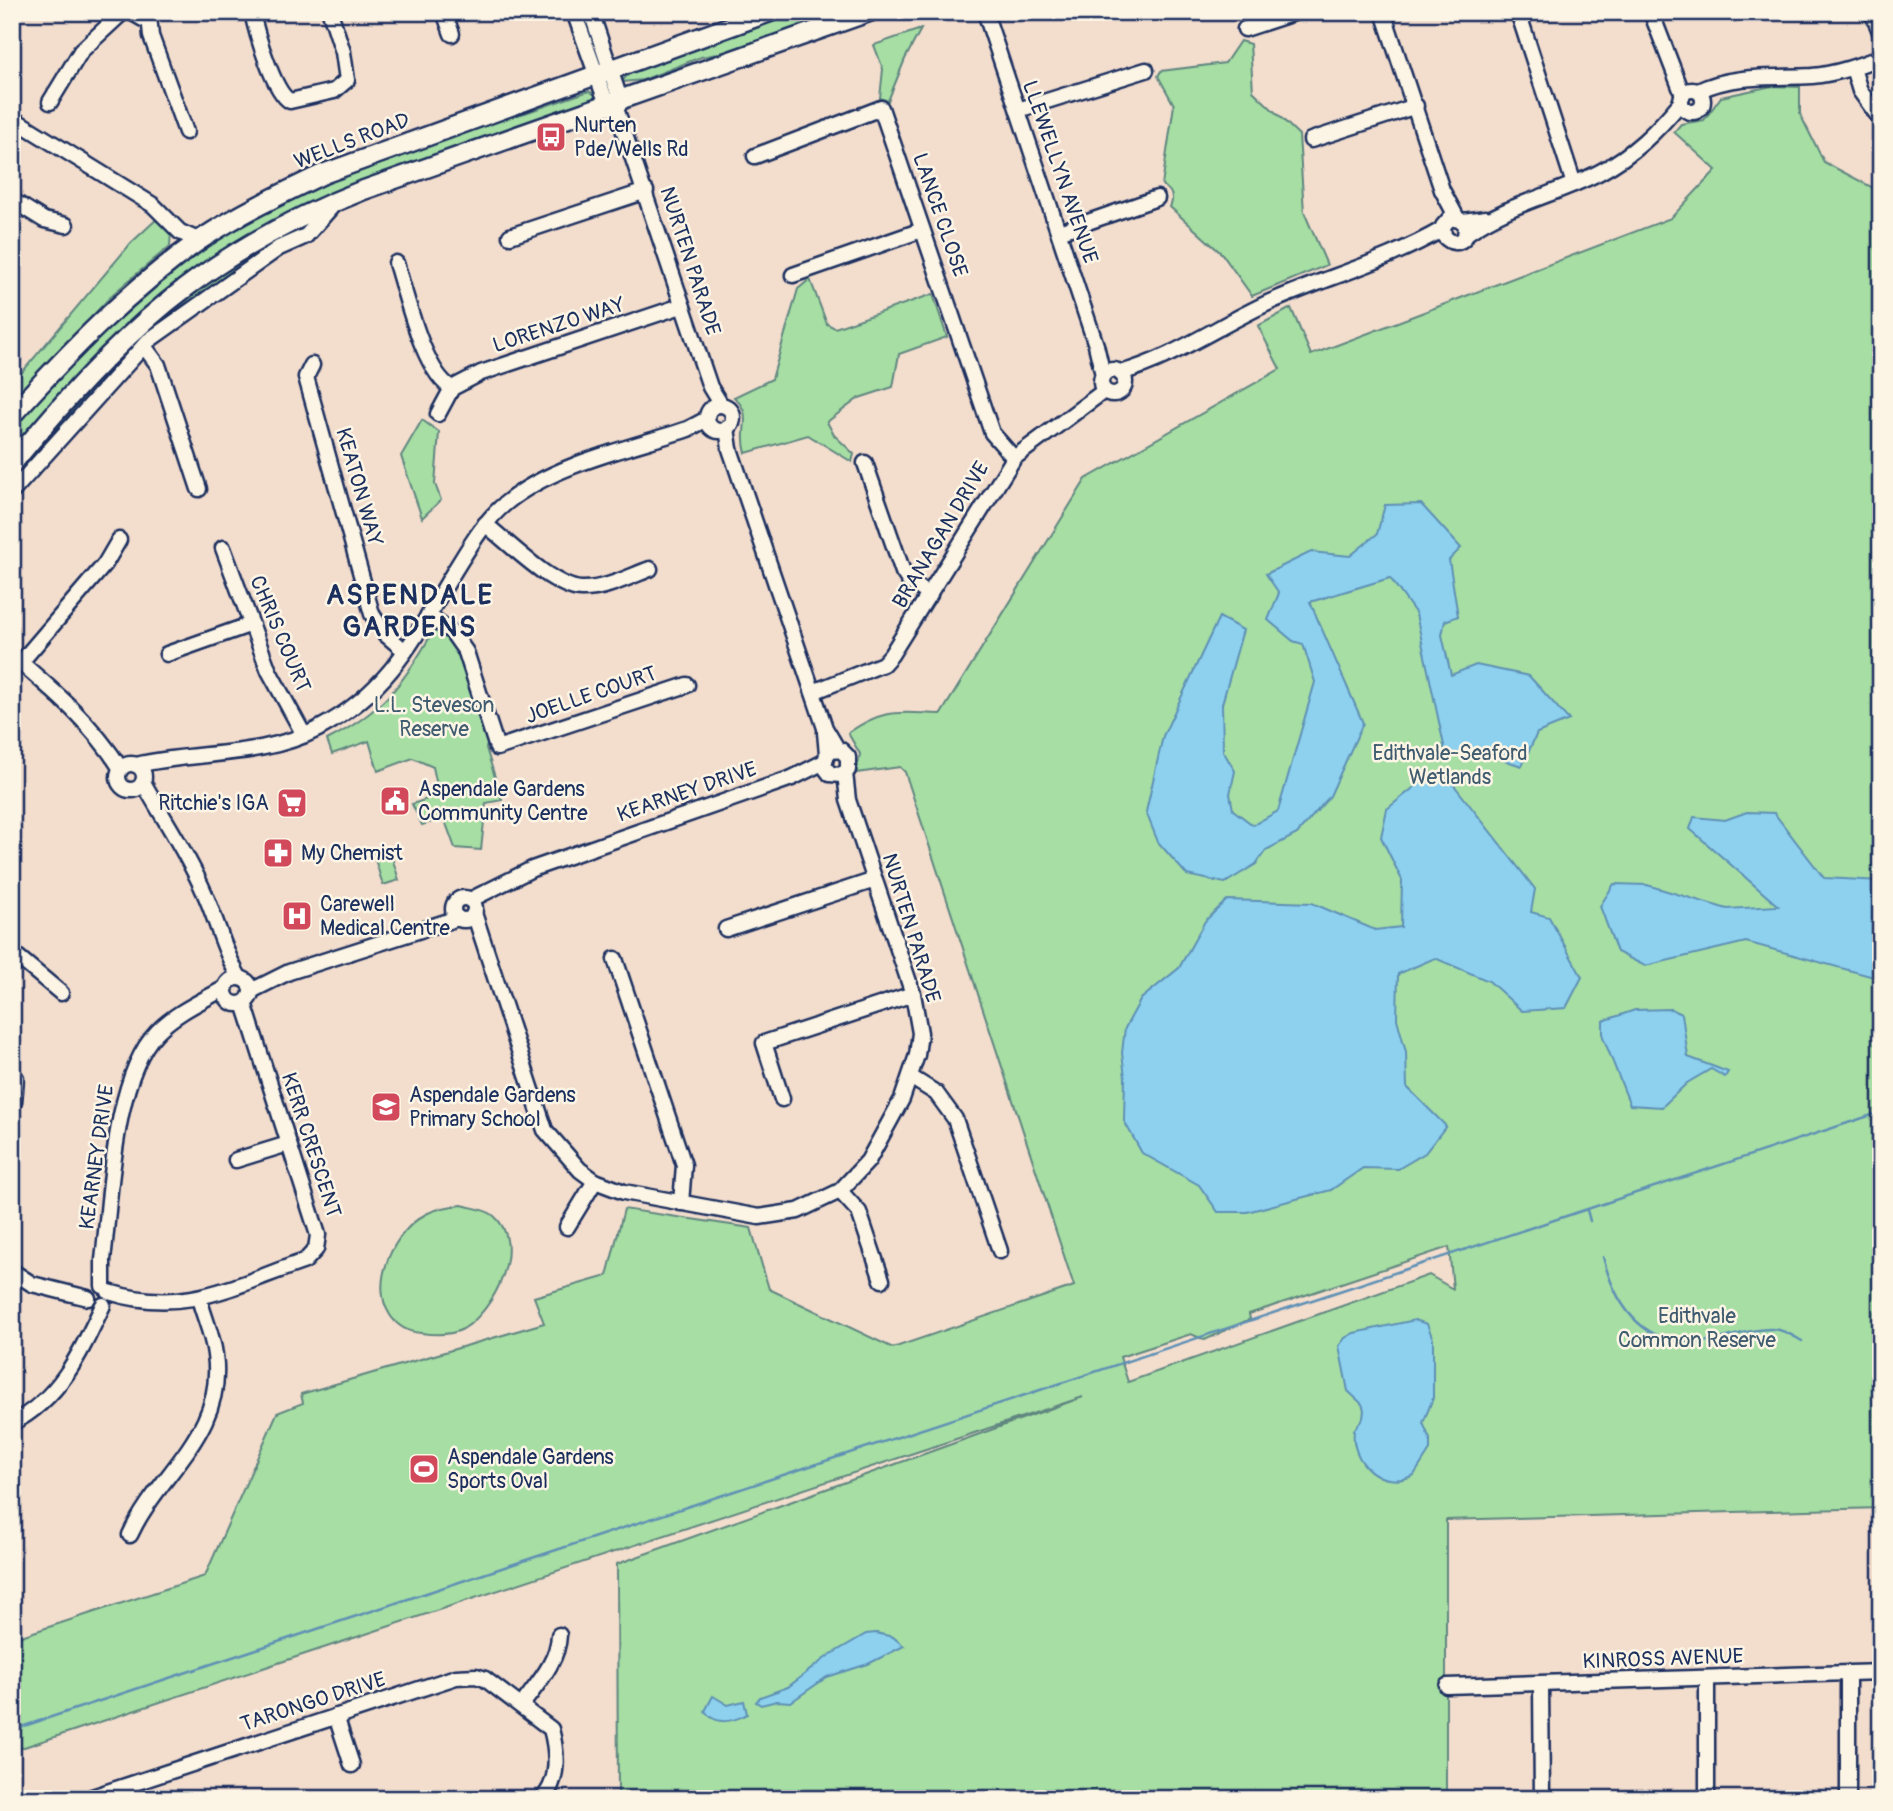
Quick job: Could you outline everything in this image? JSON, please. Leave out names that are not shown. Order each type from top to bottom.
[{"type":"main road","name":"WELLS ROAD","points":[[12,415],[111,312],[180,255],[262,203],[323,174],[770,12]]},
{"type":"main road","points":[[12,464],[99,363],[163,304],[250,244],[338,200],[615,106],[869,12]]},
{"type":"street","points":[[252,12],[258,39],[279,93],[290,102],[334,91],[347,80],[349,73],[330,12]]},
{"type":"street","points":[[444,12],[452,34]]},
{"type":"street","points":[[574,12],[603,71]]},
{"type":"street","points":[[591,12],[603,71]]},
{"type":"street","name":"LLEWELLYN AVENUE","points":[[985,12],[1096,345],[1111,379]]},
{"type":"street","points":[[1245,29],[1297,12]]},
{"type":"street","points":[[1383,12],[1454,227]]},
{"type":"street","points":[[1518,12],[1574,184]]},
{"type":"street","points":[[1651,12],[1671,69],[1690,98]]},
{"type":"street","points":[[1872,12],[1881,34]]},
{"type":"street","points":[[50,102],[81,51],[134,15],[151,36],[186,132]]},
{"type":"street","name":"BRANAGAN DRIVE","points":[[811,689],[883,664],[900,645],[1014,457],[1039,436],[1070,419],[1111,379],[1145,366],[1266,304],[1416,245],[1454,227],[1487,218],[1574,184],[1626,157],[1690,98],[1730,83],[1773,76],[1824,74],[1853,68],[1881,57]]},
{"type":"street","points":[[1853,68],[1864,99],[1881,120]]},
{"type":"street","points":[[1018,110],[1146,69]]},
{"type":"street","name":"NURTEN PARADE","points":[[466,911],[480,938],[545,1130],[562,1152],[595,1181],[624,1192],[759,1217],[798,1212],[840,1191],[868,1161],[912,1078],[920,1033],[913,994],[848,800],[832,764],[825,728],[730,449],[716,420],[710,387],[681,306],[646,191],[603,71]]},
{"type":"street","points":[[1311,140],[1416,106]]},
{"type":"street","name":"LANCE CLOSE","points":[[755,156],[881,108],[992,433],[1014,457]]},
{"type":"street","points":[[12,118],[153,205],[180,232],[200,241]]},
{"type":"street","points":[[510,236],[646,191]]},
{"type":"street","points":[[1059,232],[1157,198]]},
{"type":"street","points":[[12,200],[44,220],[66,225]]},
{"type":"street","points":[[12,492],[144,346],[279,248],[306,236],[338,200]]},
{"type":"street","points":[[793,275],[922,230]]},
{"type":"street","points":[[180,232],[180,255]]},
{"type":"street","points":[[396,263],[430,362],[444,383],[452,388],[438,414]]},
{"type":"street","name":"LORENZO WAY","points":[[452,388],[489,370],[681,306]]},
{"type":"street","points":[[144,346],[158,365],[199,489]]},
{"type":"street","name":"KEATON WAY","points":[[312,365],[306,377],[372,614],[386,634],[405,651]]},
{"type":"street","points":[[119,540],[105,564],[17,658],[75,709],[134,774],[167,760],[264,748],[304,735],[365,699],[394,668],[485,524],[507,502],[549,476],[716,420]]},
{"type":"street","points":[[865,463],[904,572],[909,581],[930,595]]},
{"type":"street","points":[[485,524],[557,581],[579,589],[606,586],[650,569]]},
{"type":"street","name":"CHRIS COURT","points":[[223,548],[249,625],[269,671],[304,735]]},
{"type":"street","name":"JOELLE COURT","points":[[428,615],[452,632],[466,652],[497,748],[687,685]]},
{"type":"street","points":[[167,654],[249,625]]},
{"type":"street","name":"KEARNEY DRIVE","points":[[12,1423],[27,1415],[53,1392],[75,1365],[91,1330],[103,1260],[123,1101],[138,1055],[156,1032],[196,1004],[435,924],[466,911],[507,882],[532,869],[832,764]]},
{"type":"street","name":"KERR CRESCENT","points":[[12,1271],[32,1284],[65,1291],[169,1303],[199,1298],[305,1262],[316,1249],[318,1235],[251,1028],[200,883],[179,839],[134,774]]},
{"type":"street","points":[[726,929],[875,880]]},
{"type":"street","points":[[12,952],[62,994]]},
{"type":"street","points":[[615,959],[684,1165],[681,1203]]},
{"type":"street","points":[[782,1099],[764,1043],[913,994]]},
{"type":"street","points":[[912,1078],[936,1093],[947,1104],[955,1119],[1000,1251]]},
{"type":"street","points":[[236,1160],[288,1144]]},
{"type":"street","points":[[568,1227],[595,1181]]},
{"type":"street","points":[[840,1191],[859,1212],[882,1280]]},
{"type":"street","points":[[130,1535],[144,1507],[197,1440],[213,1405],[215,1355],[199,1298]]},
{"type":"street","points":[[522,1705],[552,1663],[559,1646],[559,1635]]},
{"type":"street","name":"KINROSS AVENUE","points":[[1447,1686],[1881,1672]]},
{"type":"street","points":[[1848,1674],[1848,1799]]},
{"type":"street","name":"TARONGO DRIVE","points":[[86,1799],[120,1794],[336,1716],[467,1676],[485,1679],[544,1721],[551,1729],[555,1758],[552,1786],[542,1799]]},
{"type":"street","points":[[1707,1679],[1707,1799]]},
{"type":"street","points":[[1541,1684],[1542,1799]]},
{"type":"street","points":[[336,1716],[352,1765]]},
{"type":"green space","points":[[789,12],[849,12],[739,50],[701,57],[643,80],[622,82],[631,73],[672,52]]},
{"type":"green space","points":[[921,29],[888,101],[880,98],[883,69],[874,45]]},
{"type":"green space","points":[[1240,41],[1250,44],[1253,91],[1299,135],[1304,212],[1327,265],[1252,296],[1222,254],[1170,207],[1171,194],[1162,185],[1174,105],[1158,76],[1161,71],[1225,63]]},
{"type":"green space","points":[[1772,86],[1800,87],[1800,114],[1824,162],[1881,192],[1881,1508],[1446,1520],[1446,1799],[618,1799],[617,1564],[1083,1397],[12,1751],[12,1639],[205,1576],[277,1413],[303,1403],[301,1394],[544,1323],[534,1297],[607,1276],[624,1209],[751,1228],[769,1289],[893,1348],[1074,1286],[905,772],[900,767],[856,773],[860,754],[848,733],[882,715],[941,714],[1086,479],[1280,369],[1258,326],[1291,308],[1311,355],[1671,218],[1716,170],[1674,132],[1681,124],[1704,120],[1721,97]],"holes":[[[1449,1247],[1453,1289],[1429,1275],[1128,1382],[1120,1357],[1191,1334],[1205,1340],[1250,1319],[1249,1314]]]},
{"type":"green space","points":[[589,91],[597,96],[591,104],[226,254],[12,456],[12,428],[106,324],[182,259],[313,183],[465,128],[525,113]]},
{"type":"green space","points":[[318,216],[306,231],[147,335],[12,485],[12,477],[107,364],[218,271]]},
{"type":"green space","points":[[159,217],[171,231],[170,246],[113,294],[12,402],[12,384],[131,243]]},
{"type":"green space","points":[[810,279],[827,324],[835,328],[933,294],[947,337],[899,354],[893,387],[859,398],[827,422],[834,435],[854,454],[852,462],[808,435],[746,453],[744,411],[734,397],[772,379],[798,289]]},
{"type":"green space","points":[[422,420],[439,432],[435,484],[441,500],[422,518],[401,456]]},
{"type":"green space","name":"L.L. Steveson Reserve","points":[[437,631],[457,652],[471,679],[489,738],[486,748],[502,800],[486,803],[481,850],[455,848],[444,818],[422,825],[412,804],[439,795],[433,767],[413,758],[378,771],[369,741],[332,754],[327,740],[362,719],[389,696],[411,668],[432,633]]},
{"type":"green space","points":[[389,848],[399,880],[383,885],[373,853]]},
{"type":"green space","points":[[462,1205],[490,1213],[503,1227],[507,1259],[503,1276],[486,1308],[463,1329],[437,1334],[407,1330],[393,1319],[384,1302],[382,1288],[388,1259],[404,1232],[414,1222],[435,1210]]},
{"type":"water","points":[[1421,504],[1461,548],[1449,560],[1458,616],[1445,621],[1442,635],[1451,675],[1476,665],[1529,676],[1569,720],[1537,733],[1522,766],[1475,751],[1446,755],[1416,614],[1390,578],[1310,602],[1363,723],[1330,796],[1297,834],[1266,850],[1256,864],[1225,883],[1187,875],[1158,842],[1146,812],[1163,736],[1219,617],[1243,630],[1222,704],[1223,751],[1235,771],[1230,794],[1233,810],[1253,825],[1278,811],[1315,682],[1303,644],[1293,641],[1268,620],[1279,593],[1266,574],[1311,552],[1350,556],[1377,534],[1385,505]]},
{"type":"water","points":[[1432,773],[1450,780],[1535,889],[1531,912],[1549,917],[1582,977],[1566,1008],[1522,1011],[1489,981],[1435,958],[1398,974],[1397,1019],[1406,1052],[1407,1087],[1446,1126],[1425,1153],[1398,1169],[1363,1168],[1331,1190],[1247,1212],[1218,1212],[1199,1185],[1142,1153],[1124,1121],[1125,1077],[1122,1053],[1125,1028],[1141,999],[1179,968],[1205,921],[1227,900],[1312,903],[1375,930],[1401,927],[1402,880],[1381,837],[1387,809]]},
{"type":"water","points":[[1747,812],[1774,813],[1824,878],[1881,881],[1881,979],[1746,942],[1645,966],[1617,952],[1600,906],[1614,884],[1647,885],[1727,909],[1778,906],[1690,829],[1694,817],[1725,820]]},
{"type":"water","points":[[1671,1009],[1682,1014],[1688,1057],[1728,1072],[1725,1077],[1711,1069],[1687,1083],[1662,1107],[1630,1105],[1603,1037],[1603,1021],[1635,1010]]},
{"type":"water","points":[[1415,1320],[1427,1324],[1433,1339],[1433,1398],[1423,1423],[1430,1439],[1430,1450],[1414,1475],[1391,1479],[1370,1471],[1357,1453],[1354,1430],[1363,1418],[1364,1410],[1362,1404],[1348,1391],[1339,1346],[1345,1338],[1354,1333]]},
{"type":"water","points":[[866,1634],[893,1637],[904,1646],[868,1664],[827,1677],[791,1702],[777,1701],[761,1705],[756,1702],[760,1697],[788,1687],[828,1656]]},
{"type":"water","points":[[713,1696],[728,1705],[744,1701],[747,1714],[730,1721],[714,1719],[705,1711]]},
{"type":"waterway","points":[[12,1730],[1881,1112]]},
{"type":"waterway","points":[[1587,1210],[1590,1221]]},
{"type":"waterway","points":[[1603,1257],[1609,1278],[1628,1312],[1640,1325],[1655,1334],[1672,1340],[1691,1342],[1772,1329],[1784,1331],[1802,1341]]},
{"type":"place","name":"Nurten Pde/Wells Rd","points":[[551,137]]},
{"type":"place","name":"Aspendale Gardens Community Centre","points":[[395,801]]},
{"type":"place","name":"Ritchie's IGA","points":[[292,803]]},
{"type":"place","name":"My Chemist","points":[[278,853]]},
{"type":"place","name":"Carewell Medical Centre","points":[[297,916]]},
{"type":"place","name":"Aspendale Gardens Primary School","points":[[386,1107]]},
{"type":"place","name":"Aspendale Gardens Sports Oval","points":[[424,1469]]},
{"type":"district","name":"ASPENDALE GARDENS","points":[[410,611]]},
{"type":"park label","name":"Edithvale-Seaford Wetlands","points":[[1450,765]]},
{"type":"park label","name":"Edithvale Common Reserve","points":[[1697,1328]]}]
